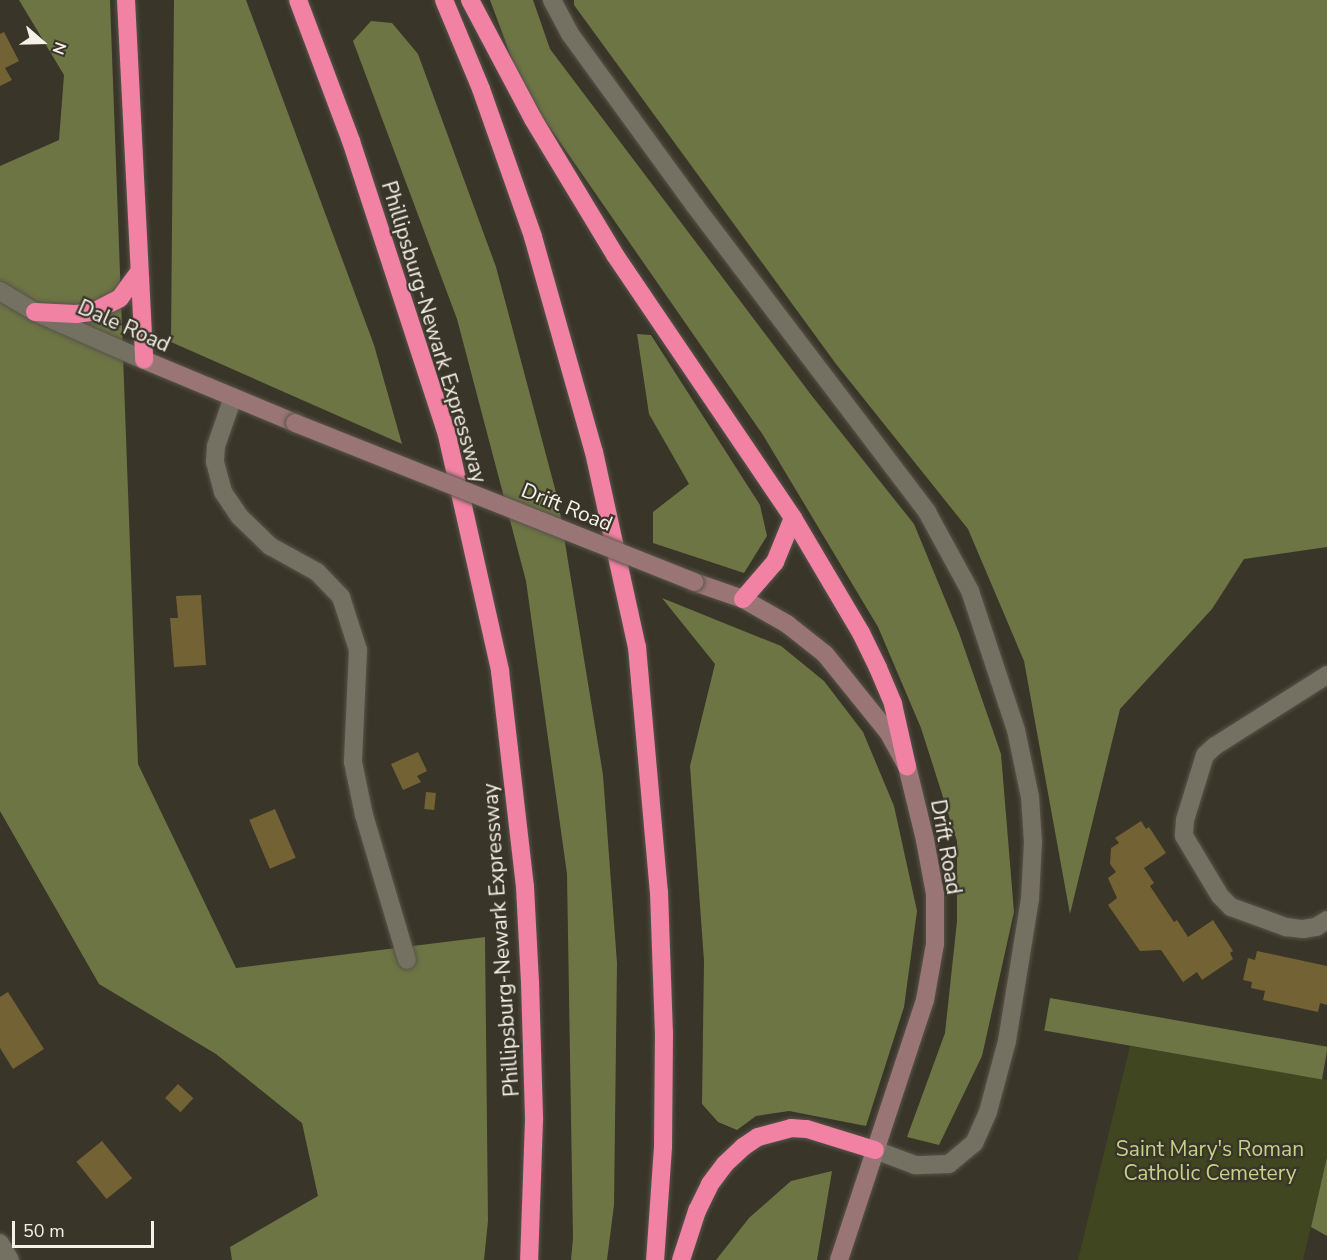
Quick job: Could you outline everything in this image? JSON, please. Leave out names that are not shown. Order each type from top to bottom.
[{"type":"highway","points":[[126,0],[144,360]]},
{"type":"highway","name":"Phillipsburg-Newark Expressway","points":[[298,0],[351,141],[447,435],[500,671],[522,864],[530,982],[534,1120],[529,1260]]},
{"type":"highway","points":[[444,0],[481,88],[533,237],[594,452],[637,646],[660,892],[664,1033],[663,1147],[655,1260]]},
{"type":"highway","points":[[470,0],[533,120],[615,255],[793,518],[861,633],[893,704],[907,766]]},
{"type":"highway","points":[[35,312],[76,314],[93,312],[120,298],[138,273]]},
{"type":"highway","points":[[743,599],[775,562],[793,518]]},
{"type":"highway","points":[[681,1260],[693,1222],[710,1184],[743,1147],[759,1137],[791,1128],[807,1129],[875,1150]]},
{"type":"main road","name":"Dale Road","points":[[144,360],[233,397]]},
{"type":"main road","name":"Drift Road","points":[[233,397],[694,582],[743,599],[786,624],[825,654],[888,732],[907,766],[925,840],[934,894],[935,944],[925,1000],[839,1260]]},
{"type":"street","points":[[552,0],[570,34],[688,196],[927,512],[970,591],[1016,730],[1030,797],[1033,842],[1030,899],[1007,1041],[988,1112],[974,1143],[949,1164],[915,1165],[875,1150]]},
{"type":"street","name":"Dale Road","points":[[0,291],[35,312],[144,360]]},
{"type":"street","points":[[233,397],[216,446],[215,462],[223,492],[240,517],[270,546],[317,572],[341,597],[358,650],[352,762],[364,815],[407,960]]},
{"type":"street","points":[[1327,675],[1215,746],[1205,755],[1185,820],[1184,836],[1220,896],[1231,907],[1286,927],[1303,929],[1316,927],[1327,920]]},
{"type":"street","points":[[0,1243],[10,1260]]},
{"type":"green space","points":[[19,0],[110,0],[138,764],[236,968],[485,937],[488,1221],[484,1260],[232,1260],[230,1247],[318,1196],[302,1123],[216,1054],[99,984],[0,811],[0,166],[59,140],[64,75]]},
{"type":"green space","points":[[174,0],[246,0],[374,345],[402,444],[171,342]]},
{"type":"green space","points":[[490,0],[533,0],[550,49],[812,396],[914,524],[959,633],[1001,754],[1014,912],[982,1056],[939,1145],[907,1137],[945,1033],[957,921],[957,841],[921,728],[878,627],[763,435],[523,89]]},
{"type":"green space","points":[[574,0],[1327,0],[1327,547],[1244,559],[1212,609],[1120,709],[1070,914],[1024,661],[968,529],[836,364],[574,5]]},
{"type":"green space","points":[[371,21],[392,23],[418,54],[496,267],[558,500],[603,775],[617,963],[614,1205],[607,1260],[571,1260],[573,1238],[567,874],[526,581],[457,319],[353,41]]},
{"type":"green space","points":[[637,334],[651,335],[760,505],[767,536],[744,573],[653,543],[653,512],[689,484],[649,414]]},
{"type":"green space","points":[[662,598],[781,646],[824,681],[863,732],[894,806],[917,911],[904,1007],[866,1126],[789,1111],[756,1116],[737,1130],[718,1122],[702,1104],[704,961],[690,766],[715,664]]},
{"type":"green space","points":[[1050,998],[1327,1047],[1322,1079],[1044,1030]]},
{"type":"green space","name":"Saint Mary's Roman Catholic Cemetery","points":[[1130,1046],[1327,1080],[1327,1157],[1303,1260],[1078,1260]]},
{"type":"green space","points":[[1327,1157],[1327,1236],[1311,1227]]},
{"type":"green space","points":[[832,1171],[817,1260],[716,1260],[749,1218],[791,1181]]},
{"type":"building","points":[[4,32],[19,61],[5,68],[12,80],[0,86],[0,34]]},
{"type":"building","points":[[201,595],[206,665],[174,667],[170,618],[178,618],[176,596]]},
{"type":"building","points":[[418,752],[427,771],[417,776],[421,782],[403,790],[391,764]]},
{"type":"building","points":[[426,792],[436,793],[434,810],[424,809]]},
{"type":"building","points":[[275,809],[296,858],[270,869],[249,820]]},
{"type":"building","points":[[1141,821],[1146,829],[1149,827],[1166,853],[1144,868],[1154,883],[1150,886],[1174,922],[1177,920],[1188,937],[1213,920],[1233,951],[1230,953],[1233,959],[1202,980],[1197,972],[1183,982],[1161,950],[1140,951],[1108,905],[1117,898],[1108,878],[1116,872],[1110,864],[1111,848],[1119,843],[1115,838]]},
{"type":"building","points":[[1257,951],[1327,966],[1327,1005],[1320,1003],[1318,1012],[1263,1000],[1265,991],[1251,988],[1252,982],[1243,980],[1248,958],[1255,960]]},
{"type":"building","points":[[8,992],[44,1049],[13,1069],[0,1048],[0,997]]},
{"type":"building","points":[[178,1084],[193,1098],[180,1112],[165,1098]]},
{"type":"building","points":[[102,1141],[132,1178],[107,1199],[76,1162]]}]
